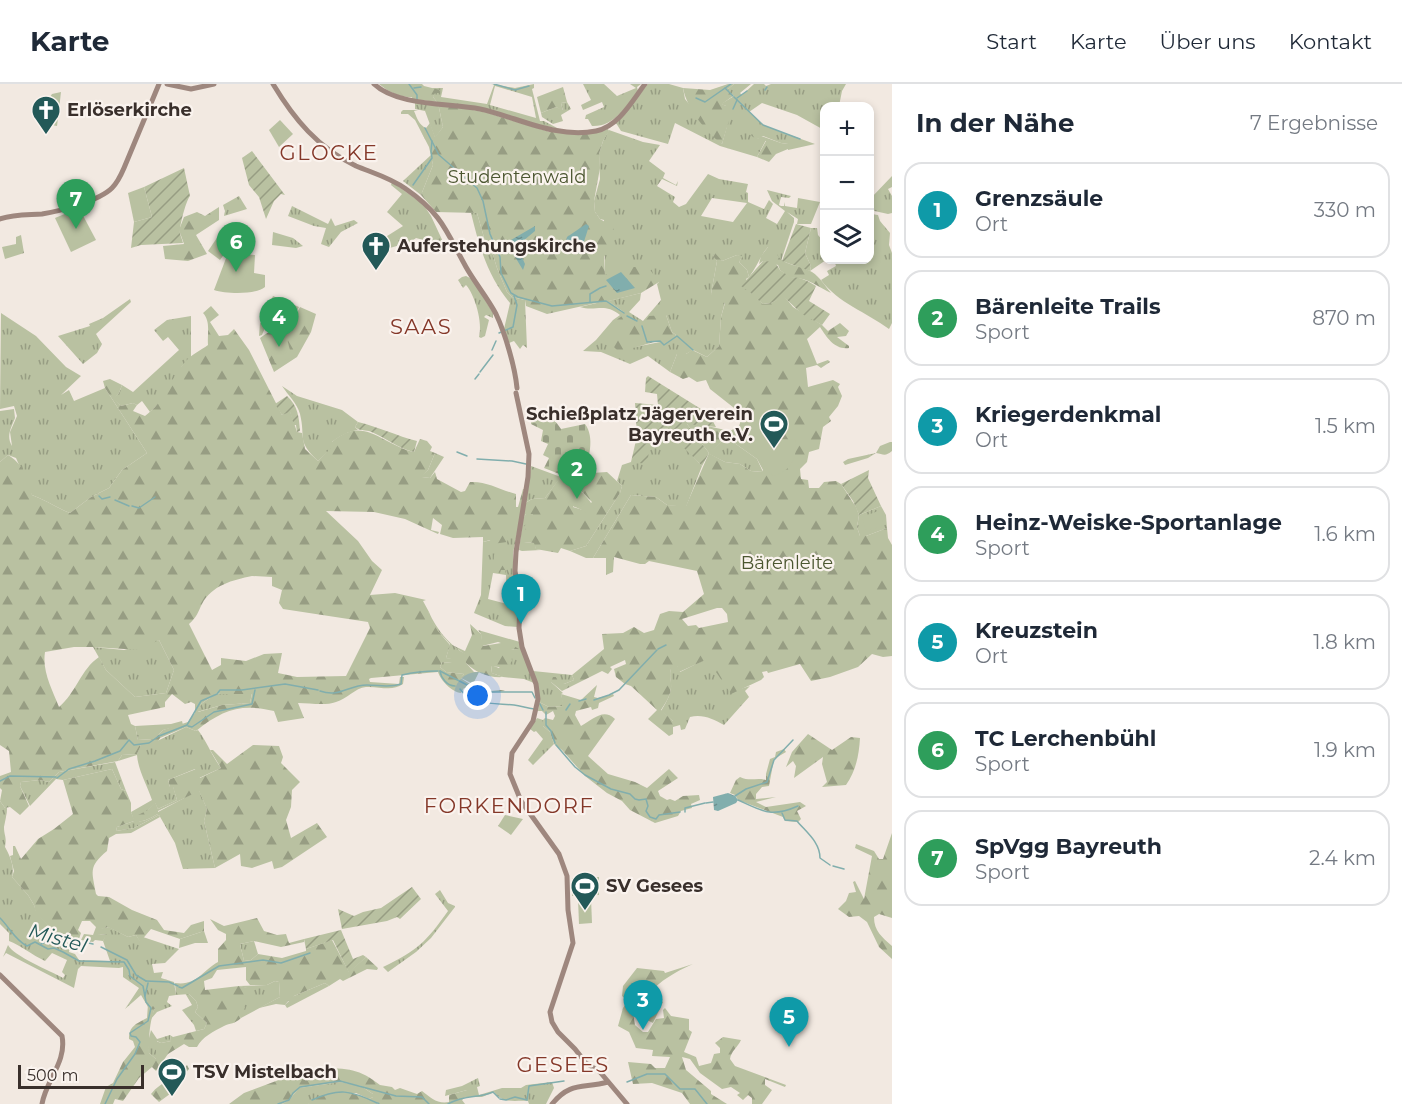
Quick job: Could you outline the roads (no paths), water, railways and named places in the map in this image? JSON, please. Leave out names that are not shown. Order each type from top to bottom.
[{"type":"street","points":[[0,219],[61,209],[97,198],[110,190],[121,175],[159,84]]},
{"type":"street","points":[[167,84],[193,89],[214,84]]},
{"type":"street","points":[[273,84],[298,121],[325,148],[352,164],[394,181],[427,205],[446,228],[466,266],[496,314],[513,364],[529,451],[515,571],[519,596],[519,633],[538,693],[535,716],[513,753],[510,774],[521,801],[549,839],[564,866],[573,939],[569,959],[550,1016],[558,1032],[584,1062],[597,1069],[627,1104]]},
{"type":"street","points":[[374,84],[386,93],[416,100],[479,109],[539,127],[557,130],[596,130],[616,120],[645,84]]},
{"type":"street","points":[[0,975],[62,1036],[62,1058],[45,1089],[42,1104]]},
{"type":"street","points":[[552,1104],[564,1091],[589,1084],[608,1082]]},
{"type":"water","points":[[586,224],[589,226],[580,254],[565,246],[567,237]]},
{"type":"water","points":[[535,226],[535,231],[517,246],[525,264],[523,270],[509,247],[511,240]]},
{"type":"water","points":[[621,272],[635,288],[617,293],[606,280]]},
{"type":"water","points":[[728,793],[735,796],[738,800],[736,803],[718,811],[714,810],[713,797]]},
{"type":"waterway","points":[[409,84],[417,95],[417,100]]},
{"type":"waterway","points":[[494,84],[515,90],[529,86]]},
{"type":"waterway","points":[[696,98],[705,102],[731,84]]},
{"type":"waterway","points":[[414,88],[421,87]]},
{"type":"waterway","points":[[725,88],[733,96]]},
{"type":"waterway","points":[[737,98],[747,91]]},
{"type":"waterway","points":[[734,97],[763,125],[800,139]]},
{"type":"waterway","points":[[733,109],[737,100]]},
{"type":"waterway","points":[[425,128],[439,155],[477,188],[483,201],[490,234],[500,257],[501,273],[511,293],[552,306],[606,301],[624,313]]},
{"type":"waterway","points":[[413,185],[432,158],[432,141]]},
{"type":"waterway","points":[[590,302],[590,294],[606,286]]},
{"type":"waterway","points":[[499,333],[513,327],[517,305],[514,296]]},
{"type":"waterway","points":[[627,316],[637,321]]},
{"type":"waterway","points":[[642,326],[647,342],[660,341],[664,345],[677,336],[693,350]]},
{"type":"waterway","points":[[492,350],[496,341]]},
{"type":"waterway","points":[[480,372],[493,355]]},
{"type":"waterway","points":[[475,379],[479,374]]},
{"type":"waterway","points":[[457,452],[467,456]]},
{"type":"waterway","points":[[477,459],[526,464]]},
{"type":"waterway","points":[[99,496],[102,499],[110,497]]},
{"type":"waterway","points":[[132,506],[139,508],[155,497]]},
{"type":"waterway","points":[[115,500],[129,506]]},
{"type":"waterway","points":[[658,649],[666,645]]},
{"type":"waterway","points":[[594,700],[619,690],[657,650]]},
{"type":"waterway","points":[[320,691],[333,693],[367,685],[397,685],[401,684],[402,675],[438,671]]},
{"type":"waterway","points":[[440,671],[471,687],[491,692],[532,692],[535,698]]},
{"type":"waterway","points":[[440,671],[445,681],[455,686]]},
{"type":"waterway","points":[[57,778],[69,769],[120,751],[129,740],[134,745],[149,743],[159,736],[187,725],[201,701],[217,694],[220,690],[242,690],[285,684],[318,690]]},
{"type":"waterway","points":[[460,689],[478,701],[534,709]]},
{"type":"waterway","points":[[188,726],[192,727],[214,712],[252,704],[255,690]]},
{"type":"waterway","points":[[579,701],[586,699]]},
{"type":"waterway","points":[[540,704],[543,710]]},
{"type":"waterway","points":[[566,710],[570,704]]},
{"type":"waterway","points":[[546,712],[546,725],[555,743]]},
{"type":"waterway","points":[[735,796],[746,789],[767,782],[774,760],[793,740]]},
{"type":"waterway","points":[[556,745],[585,775],[611,789],[630,794],[635,799],[646,799],[648,806],[646,811],[650,817],[656,819],[659,815],[680,812]]},
{"type":"waterway","points":[[0,781],[10,776],[56,777]]},
{"type":"waterway","points":[[738,800],[767,812],[781,812],[798,806]]},
{"type":"waterway","points":[[706,803],[713,802]]},
{"type":"waterway","points":[[685,812],[685,808],[705,803]]},
{"type":"waterway","points":[[782,813],[785,820],[797,821],[815,842],[820,858],[830,865]]},
{"type":"waterway","points":[[833,866],[844,869]]},
{"type":"waterway","name":"Mistel","points":[[0,918],[27,946],[35,942],[48,949],[54,948],[79,961],[124,962],[130,976],[143,986],[146,1002],[151,1008],[148,1021],[130,1033],[140,1042],[135,1054],[117,1079],[105,1104]]},
{"type":"waterway","points":[[41,944],[52,939],[58,943],[65,938]]},
{"type":"waterway","points":[[84,942],[93,944]]},
{"type":"waterway","name":"Mistel","points":[[101,947],[127,960],[136,975],[146,981]]},
{"type":"waterway","points":[[179,987],[182,988],[219,966],[263,960],[281,963],[310,953]]},
{"type":"waterway","points":[[146,981],[169,982],[178,986]]},
{"type":"waterway","name":"Mistel","points":[[145,996],[148,983]]},
{"type":"waterway","points":[[627,1082],[647,1074],[665,1074],[680,1089],[695,1089],[707,1104]]},
{"type":"waterway","points":[[278,1104],[289,1100],[300,1087],[340,1081],[396,1096],[422,1097],[429,1104]]},
{"type":"waterway","points":[[500,1099],[515,1097],[527,1100],[529,1086],[564,1081]]},
{"type":"waterway","points":[[312,1100],[344,1092],[359,1095],[377,1103]]},
{"type":"waterway","points":[[448,1104],[493,1092],[499,1098]]},
{"type":"place","name":"Erlöserkirche","points":[[46,136]]},
{"type":"place","name":"SpVgg Bayreuth","points":[[76,229]]},
{"type":"place","name":"TC Lerchenbühl","points":[[236,272]]},
{"type":"place","name":"Auferstehungskirche","points":[[376,272]]},
{"type":"place","name":"Heinz-Weiske-Sportanlage","points":[[279,347]]},
{"type":"place","name":"Schießplatz Jägerverein Bayreuth e.V.","points":[[774,450]]},
{"type":"place","name":"Bärenleite Trails","points":[[577,499]]},
{"type":"place","name":"Grenzsäule","points":[[521,624]]},
{"type":"place","name":"SV Gesees","points":[[585,912]]},
{"type":"place","name":"Kriegerdenkmal","points":[[643,1030]]},
{"type":"place","name":"Kreuzstein","points":[[789,1047]]},
{"type":"place","name":"TSV Mistelbach","points":[[172,1098]]},
{"type":"district","name":"GLOCKE","points":[[329,153]]},
{"type":"district","name":"SAAS","points":[[421,327]]},
{"type":"district","name":"FORKENDORF","points":[[509,806]]},
{"type":"district","name":"GESEES","points":[[563,1065]]},
{"type":"park label","name":"Studentenwald","points":[[517,177]]},
{"type":"park label","name":"Bärenleite","points":[[787,563]]}]
